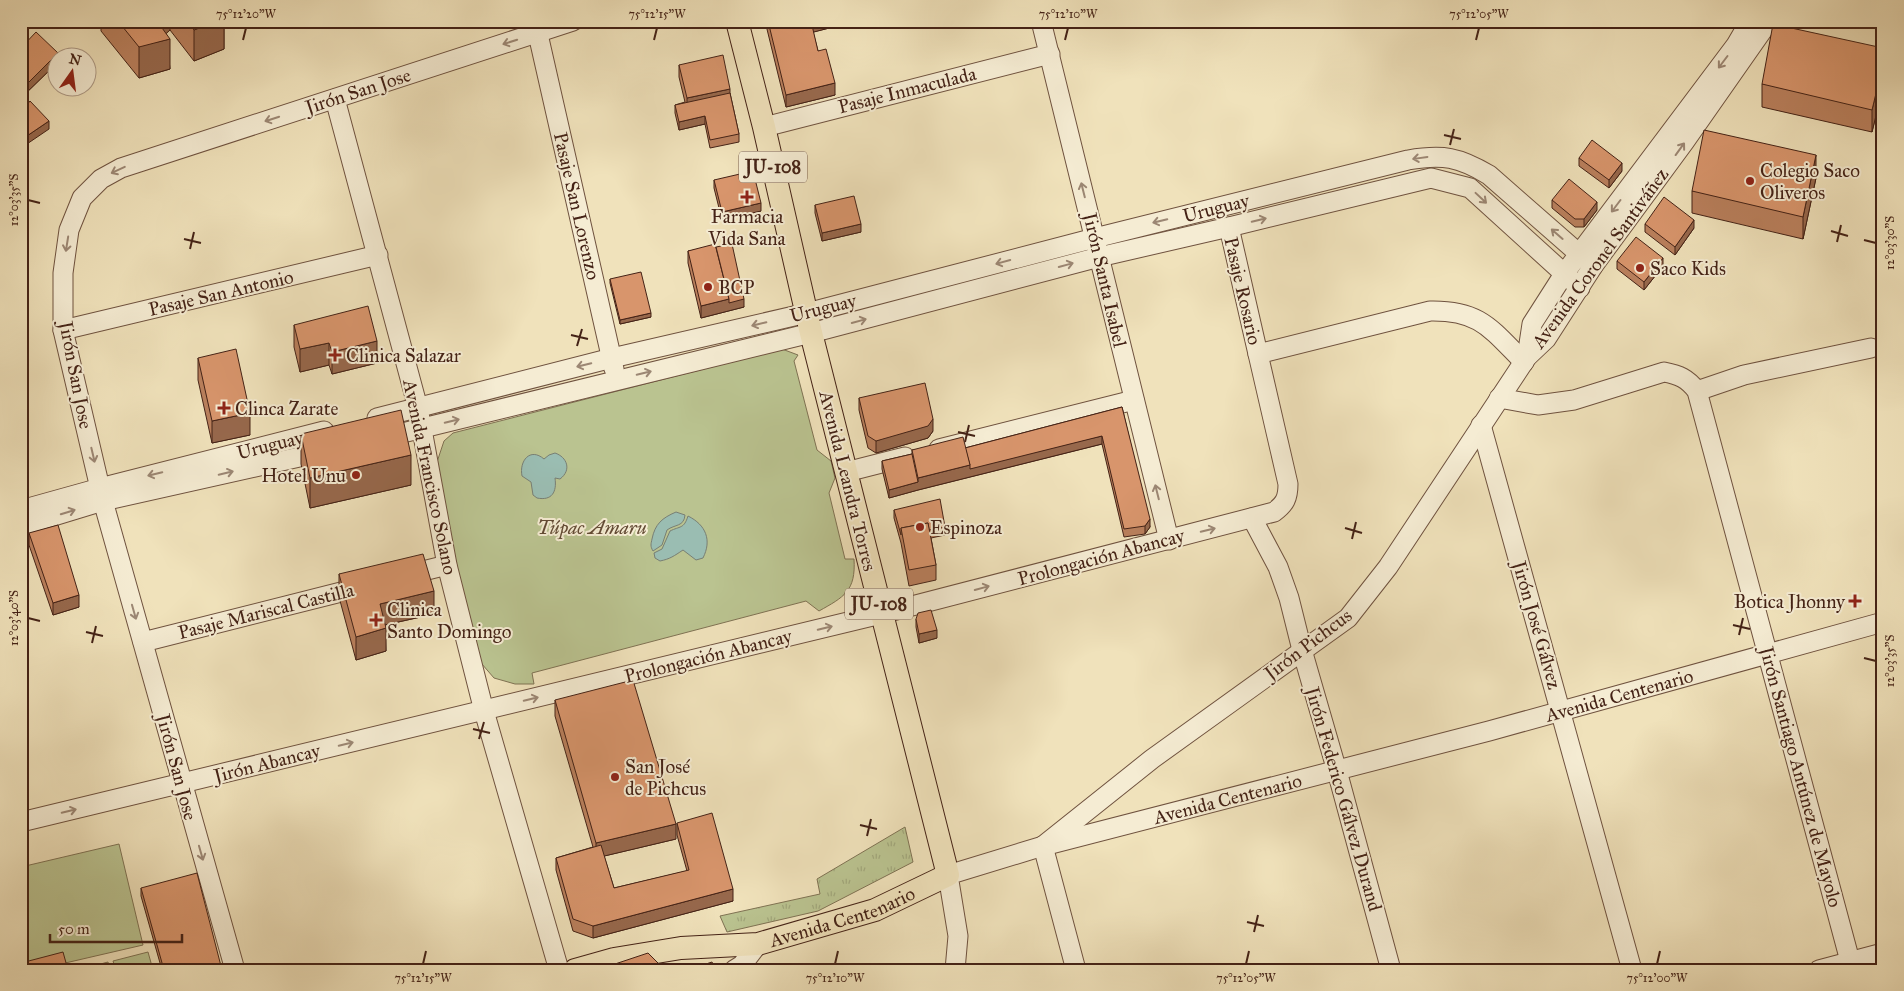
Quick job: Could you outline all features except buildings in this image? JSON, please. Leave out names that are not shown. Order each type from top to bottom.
[{"type":"main road","name":"Avenida Leandra Torres","points":[[737,21],[764,127],[809,323],[948,875]]},
{"type":"main road","name":"Avenida Centenario","points":[[575,970],[614,959],[681,948],[758,944],[875,910],[948,875]]},
{"type":"street","name":"Jirón San Jose","points":[[235,970],[101,495],[63,330],[62,273],[69,230],[82,198],[101,178],[121,168],[334,99],[536,27],[573,21]]},
{"type":"street","name":"Jirón Santa Isabel","points":[[1041,21],[1169,540]]},
{"type":"street","name":"Avenida Coronel Santiváñez","points":[[1644,182],[1736,45],[1750,21]]},
{"type":"street","name":"Avenida Coronel Santiváñez","points":[[1526,359],[1546,339],[1580,288],[1587,260],[1644,182],[1769,21]]},
{"type":"street","name":"Pasaje San Lorenzo","points":[[536,27],[617,380]]},
{"type":"street","name":"Pasaje Inmaculada","points":[[764,127],[1050,54]]},
{"type":"street","name":"Avenida Francisco Solano","points":[[334,99],[378,255],[423,428],[447,565],[484,711],[559,970]]},
{"type":"street","name":"Uruguay","points":[[364,442],[617,380],[1095,238],[1428,156],[1452,158],[1472,165],[1489,175],[1587,260]]},
{"type":"street","name":"Uruguay","points":[[360,422],[612,358],[809,323],[1229,228],[1430,178],[1470,188],[1580,288]]},
{"type":"street","name":"Pasaje Rosario","points":[[1229,228],[1258,354]]},
{"type":"street","name":"Pasaje San Antonio","points":[[63,330],[378,255]]},
{"type":"street","name":"Avenida Coronel Santiváñez","points":[[1526,359],[1532,324],[1564,274],[1587,260]]},
{"type":"street","points":[[1258,354],[1430,311],[1451,311],[1471,317],[1488,326],[1526,359]]},
{"type":"street","points":[[1499,398],[1538,405],[1574,400],[1664,372],[1678,374],[1687,379],[1697,390],[1744,376],[1871,348]]},
{"type":"street","name":"Prolongación Abancay","points":[[484,711],[881,614],[1274,512],[1284,504],[1288,496],[1288,484],[1258,354]]},
{"type":"street","name":"Jirón Pichcus","points":[[1043,846],[1152,759],[1348,618],[1388,567],[1526,359]]},
{"type":"street","name":"Jirón Santiago Antúnez de Mayolo","points":[[1697,390],[1850,961]]},
{"type":"street","points":[[846,472],[1134,400]]},
{"type":"street","name":"Jirón José Gálvez","points":[[1481,425],[1632,970]]},
{"type":"street","name":"Uruguay","points":[[21,526],[101,495],[341,427]]},
{"type":"street","name":"Uruguay","points":[[21,510],[345,446]]},
{"type":"street","name":"Jirón Federico Gálvez Durand","points":[[1252,518],[1278,567],[1284,583],[1338,771],[1391,970]]},
{"type":"street","name":"Pasaje Mariscal Castilla","points":[[143,642],[447,565]]},
{"type":"street","name":"Avenida Centenario","points":[[948,875],[1043,846],[1338,771],[1883,622]]},
{"type":"street","name":"Jirón Abancay","points":[[21,822],[484,711]]},
{"type":"street","points":[[1043,846],[1076,970]]},
{"type":"street","name":"Avenida Leandra Torres","points":[[948,875],[958,936],[955,970]]},
{"type":"street","points":[[734,970],[742,965],[758,944]]},
{"type":"street","points":[[1819,970],[1883,952]]},
{"type":"green space","name":"Túpac Amaru","points":[[782,349],[798,355],[794,361],[817,450],[831,461],[835,478],[829,493],[845,559],[854,559],[853,579],[847,592],[819,611],[806,601],[532,673],[534,684],[515,684],[494,678],[475,656],[436,465],[444,441],[453,433]]},
{"type":"green space","points":[[905,827],[913,862],[818,911],[727,932],[720,916],[820,894],[817,879]]},
{"type":"green space","points":[[119,844],[143,945],[35,970],[21,970],[21,867]]},
{"type":"green space","points":[[148,952],[153,970],[116,970],[113,961]]},
{"type":"green space","points":[[108,962],[110,970],[78,970]]},
{"type":"water","points":[[555,453],[563,457],[567,468],[566,472],[560,479],[555,478],[554,491],[550,497],[537,498],[533,495],[531,482],[522,476],[522,465],[530,455],[534,454],[544,459]]},
{"type":"water","points":[[676,512],[685,515],[683,522],[667,530],[662,545],[653,551],[651,542],[657,525],[663,519]]},
{"type":"water","points":[[688,516],[703,528],[706,534],[707,545],[703,558],[696,560],[683,550],[672,557],[660,561],[655,558],[654,553],[662,549],[670,531],[683,525]]},
{"type":"place","name":"Colegio Saco Oliveros","points":[[1750,181]]},
{"type":"place","name":"Farmacia Vida Sana","points":[[747,197]]},
{"type":"place","name":"Saco Kids","points":[[1640,268]]},
{"type":"place","name":"BCP","points":[[708,287]]},
{"type":"place","name":"Clinica Salazar","points":[[335,355]]},
{"type":"place","name":"Clinca Zarate","points":[[224,408]]},
{"type":"place","name":"Hotel Unu","points":[[356,475]]},
{"type":"place","name":"Espinoza","points":[[920,527]]},
{"type":"place","name":"Botica Jhonny","points":[[1855,601]]},
{"type":"place","name":"Clinica Santo Domingo","points":[[376,620]]},
{"type":"place","name":"San José de Pichcus","points":[[615,777]]}]
